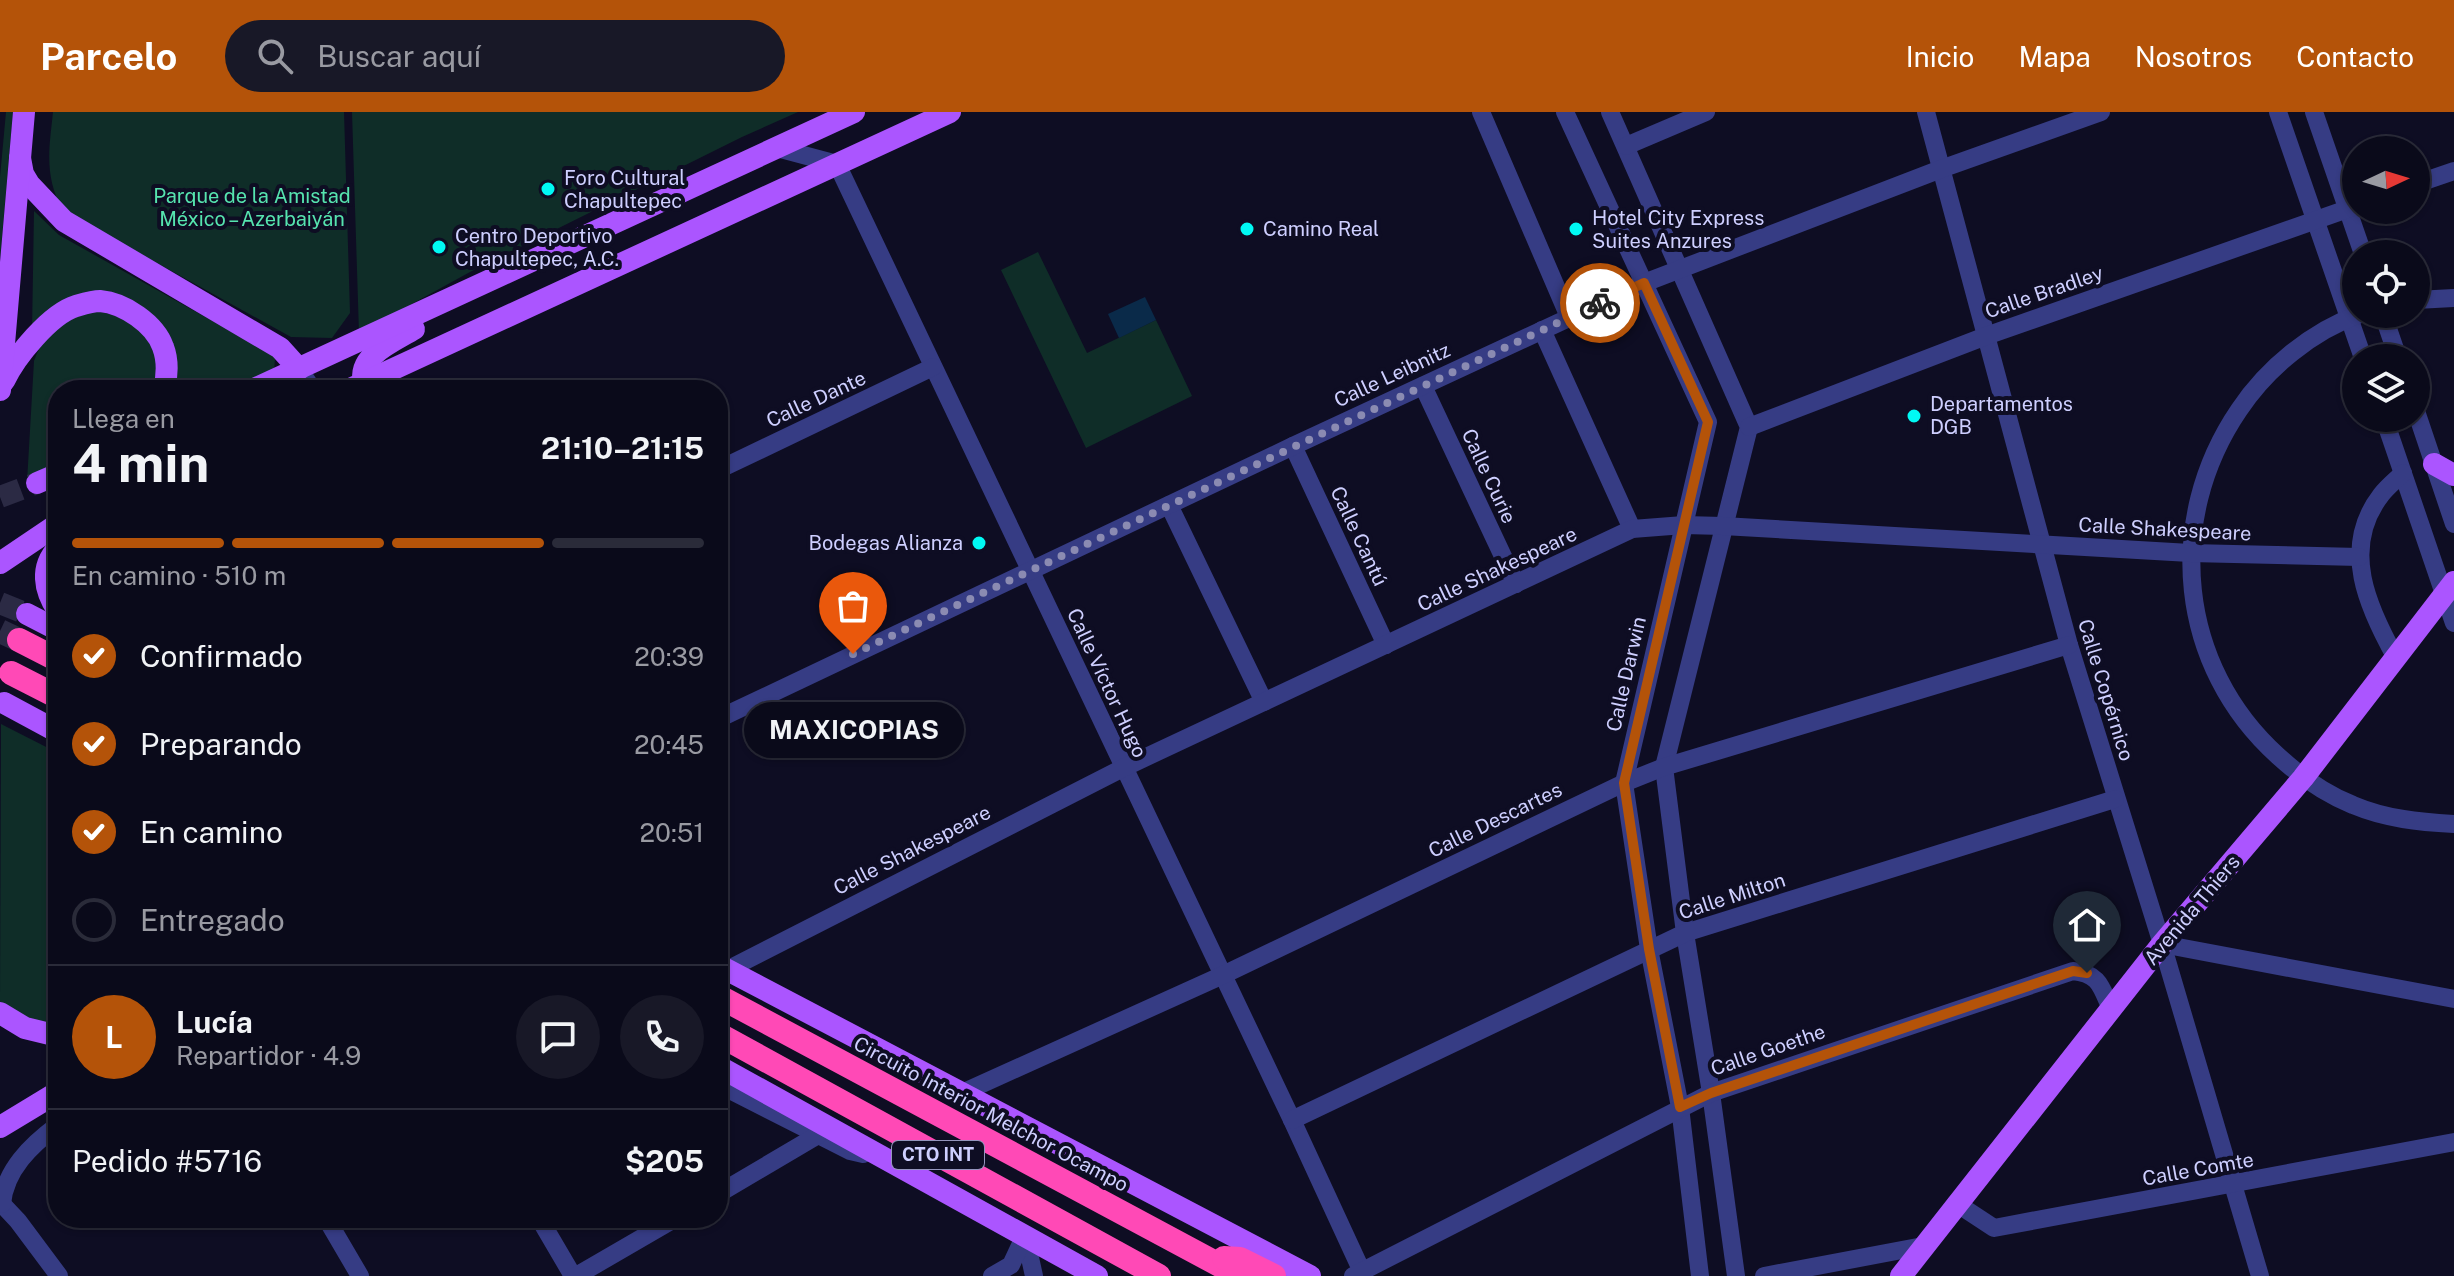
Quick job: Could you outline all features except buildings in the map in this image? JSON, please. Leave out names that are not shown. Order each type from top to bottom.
[{"type":"highway","points":[[19,640],[48,655]]},
{"type":"highway","points":[[11,673],[48,692]]},
{"type":"highway","name":"Circuito Interior Melchor Ocampo","points":[[728,1001],[1240,1276]]},
{"type":"highway","name":"CTO INT","points":[[728,1039],[1159,1276]]},
{"type":"highway","points":[[1204,1256],[1240,1259],[1274,1276]]},
{"type":"main road","points":[[0,390],[24,112]]},
{"type":"main road","points":[[274,380],[854,112]]},
{"type":"main road","points":[[369,380],[950,112]]},
{"type":"main road","points":[[20,158],[29,184],[64,221],[280,348],[299,369]]},
{"type":"main road","points":[[0,390],[12,364],[44,329],[73,307],[99,301],[127,309],[146,324],[163,346],[166,380]]},
{"type":"main road","points":[[358,380],[368,360],[421,323],[423,312]]},
{"type":"main road","points":[[0,563],[48,531]]},
{"type":"main road","points":[[48,562],[45,570],[48,592]]},
{"type":"main road","name":"Avenida Thiers","points":[[1901,1276],[2162,944],[2303,778],[2449,589]]},
{"type":"main road","points":[[27,614],[48,625]]},
{"type":"main road","points":[[4,703],[48,727]]},
{"type":"main road","points":[[728,970],[1310,1276]]},
{"type":"main road","points":[[0,1013],[25,1028],[48,1034]]},
{"type":"main road","name":"CTO INT","points":[[728,1071],[1097,1276]]},
{"type":"main road","points":[[0,1127],[48,1098]]},
{"type":"street","points":[[1481,112],[1569,317]]},
{"type":"street","name":"Calle Darwin","points":[[1565,112],[1708,422],[1624,783],[1649,949],[1680,1107],[1700,1276]]},
{"type":"street","points":[[1610,112],[1749,427],[1664,767],[1685,933],[1736,1276]]},
{"type":"street","points":[[1626,146],[1706,112]]},
{"type":"street","name":"Calle Copérnico","points":[[1926,112],[2069,645],[2235,1185],[2260,1276]]},
{"type":"street","name":"Calle Leibnitz","points":[[728,714],[1293,446],[1680,267],[2101,112]]},
{"type":"street","points":[[2278,112],[2315,220],[2342,285]]},
{"type":"street","points":[[2314,112],[2342,182]]},
{"type":"street","points":[[777,148],[837,164]]},
{"type":"street","name":"Calle Víctor Hugo","points":[[837,164],[1292,1120],[1360,1275]]},
{"type":"street","points":[[2430,179],[2454,171]]},
{"type":"street","name":"Calle Bradley","points":[[1749,427],[1986,336],[2342,211]]},
{"type":"street","points":[[2430,299],[2454,298]]},
{"type":"street","points":[[2342,323],[2297,348],[2253,388],[2220,438],[2198,494],[2190,553],[2196,619],[2218,680],[2254,735],[2303,778],[2353,805],[2408,821],[2454,824]]},
{"type":"street","points":[[1542,330],[1632,529]]},
{"type":"street","name":"Calle Dante","points":[[728,465],[933,367]]},
{"type":"street","points":[[299,369],[306,380]]},
{"type":"street","name":"Calle Curie","points":[[1423,386],[1516,584]]},
{"type":"street","points":[[2389,432],[2449,589],[2454,623]]},
{"type":"street","points":[[2426,432],[2444,470],[2454,524]]},
{"type":"street","name":"Calle Cantú","points":[[1293,446],[1386,645]]},
{"type":"street","points":[[2396,658],[2374,618],[2364,591],[2359,557],[2365,526],[2380,496],[2403,473]]},
{"type":"street","points":[[1169,505],[1264,702]]},
{"type":"street","name":"Calle Shakespeare","points":[[728,964],[1123,768],[1632,529],[1723,526],[2190,553],[2359,557]]},
{"type":"street","name":"Calle Descartes","points":[[962,1093],[1223,975],[1624,783],[1664,767],[2069,645]]},
{"type":"street","name":"Calle Milton","points":[[1292,1120],[1685,933],[2115,799]]},
{"type":"street","points":[[2162,944],[2454,999]]},
{"type":"street","name":"Calle Goethe","points":[[1360,1275],[1711,1093],[2073,971],[2087,973],[2097,980],[2111,1009]]},
{"type":"street","points":[[728,1089],[850,1151],[889,1160]]},
{"type":"street","points":[[48,1133],[12,1171],[3,1189],[1,1203],[17,1219],[59,1276]]},
{"type":"street","points":[[728,1188],[818,1135]]},
{"type":"street","name":"Calle Comte","points":[[1956,1203],[1994,1228],[2454,1142]]},
{"type":"street","points":[[332,1228],[360,1276]]},
{"type":"street","points":[[545,1228],[574,1276],[658,1228]]},
{"type":"street","points":[[992,1276],[1011,1265],[1025,1235]]},
{"type":"street","points":[[1025,1235],[1034,1276]]},
{"type":"street","points":[[1764,1276],[1923,1246]]},
{"type":"green space","points":[[6,112],[13,112],[0,260],[0,177]]},
{"type":"green space","name":"Parque de la Amistad México – Azerbaiyán","points":[[53,112],[344,112],[350,313],[332,338],[291,337],[63,211],[50,174]]},
{"type":"green space","name":"Centro Deportivo Chapultepec, A.C.","points":[[352,112],[798,112],[470,272],[359,333]]},
{"type":"green space","points":[[34,211],[59,235],[271,354],[275,359],[274,371],[255,380],[175,380],[176,376],[124,298],[32,332]]},
{"type":"green space","points":[[1038,252],[1087,353],[1156,320],[1192,396],[1086,448],[1001,270]]},
{"type":"green space","points":[[96,311],[136,327],[154,352],[156,380],[48,380],[48,470],[27,482],[34,361],[50,332],[74,318]]},
{"type":"green space","points":[[1,724],[48,748],[48,1022],[29,1019],[0,1002]]},
{"type":"water","points":[[1145,297],[1156,320],[1119,338],[1108,314]]},
{"type":"tunnel","points":[[0,497],[37,483]]},
{"type":"tunnel","points":[[0,603],[27,614]]},
{"type":"tunnel","points":[[0,631],[19,640]]},
{"type":"way so far","points":[[853,654],[1600,303]]},
{"type":"place","name":"Foro Cultural Chapultepec","points":[[548,189]]},
{"type":"place","name":"Camino Real","points":[[1247,229]]},
{"type":"place","name":"Hotel City Express Suites Anzures","points":[[1576,229]]},
{"type":"place","name":"Centro Deportivo Chapultepec, A.C.","points":[[439,247]]},
{"type":"place","name":"Departamentos DGB","points":[[1914,416]]},
{"type":"place","name":"Bodegas Alianza","points":[[979,543]]},
{"type":"place","name":"MAXICOPIAS","points":[[853,654]]},
{"type":"route","points":[[1600,303],[1644,283],[1708,422],[1624,783],[1649,949],[1680,1107],[1711,1093],[2073,971],[2087,973]]}]
